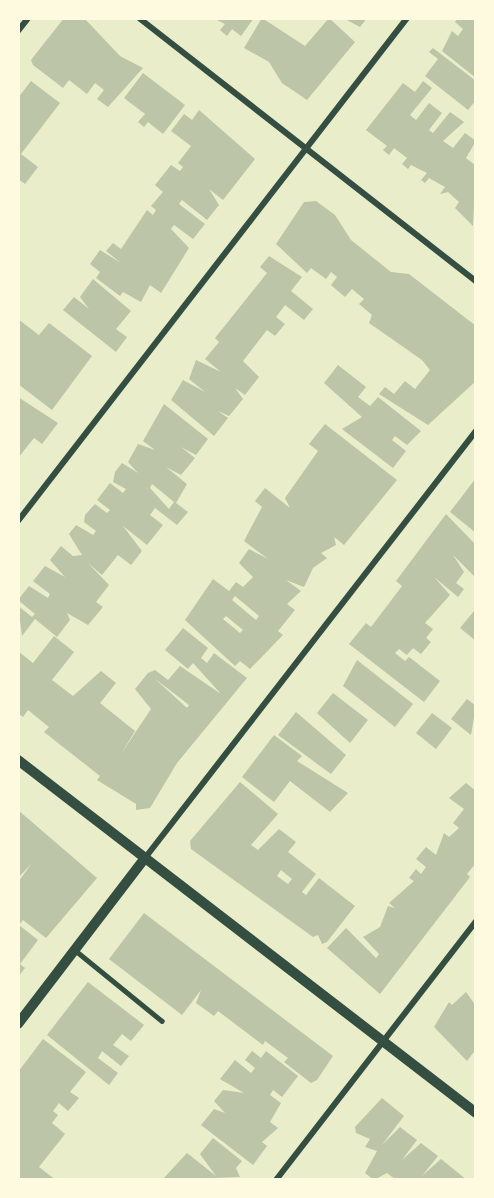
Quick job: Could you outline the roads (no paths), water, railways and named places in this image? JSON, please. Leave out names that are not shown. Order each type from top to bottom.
[{"type":"street","points":[[18,31],[28,18]]},
{"type":"street","points":[[139,18],[476,281]]},
{"type":"street","points":[[18,521],[407,18]]},
{"type":"street","points":[[18,1024],[476,431]]},
{"type":"street","points":[[18,760],[476,1113]]},
{"type":"street","points":[[276,1180],[476,921]]},
{"type":"lane","points":[[75,950],[162,1021]]}]
